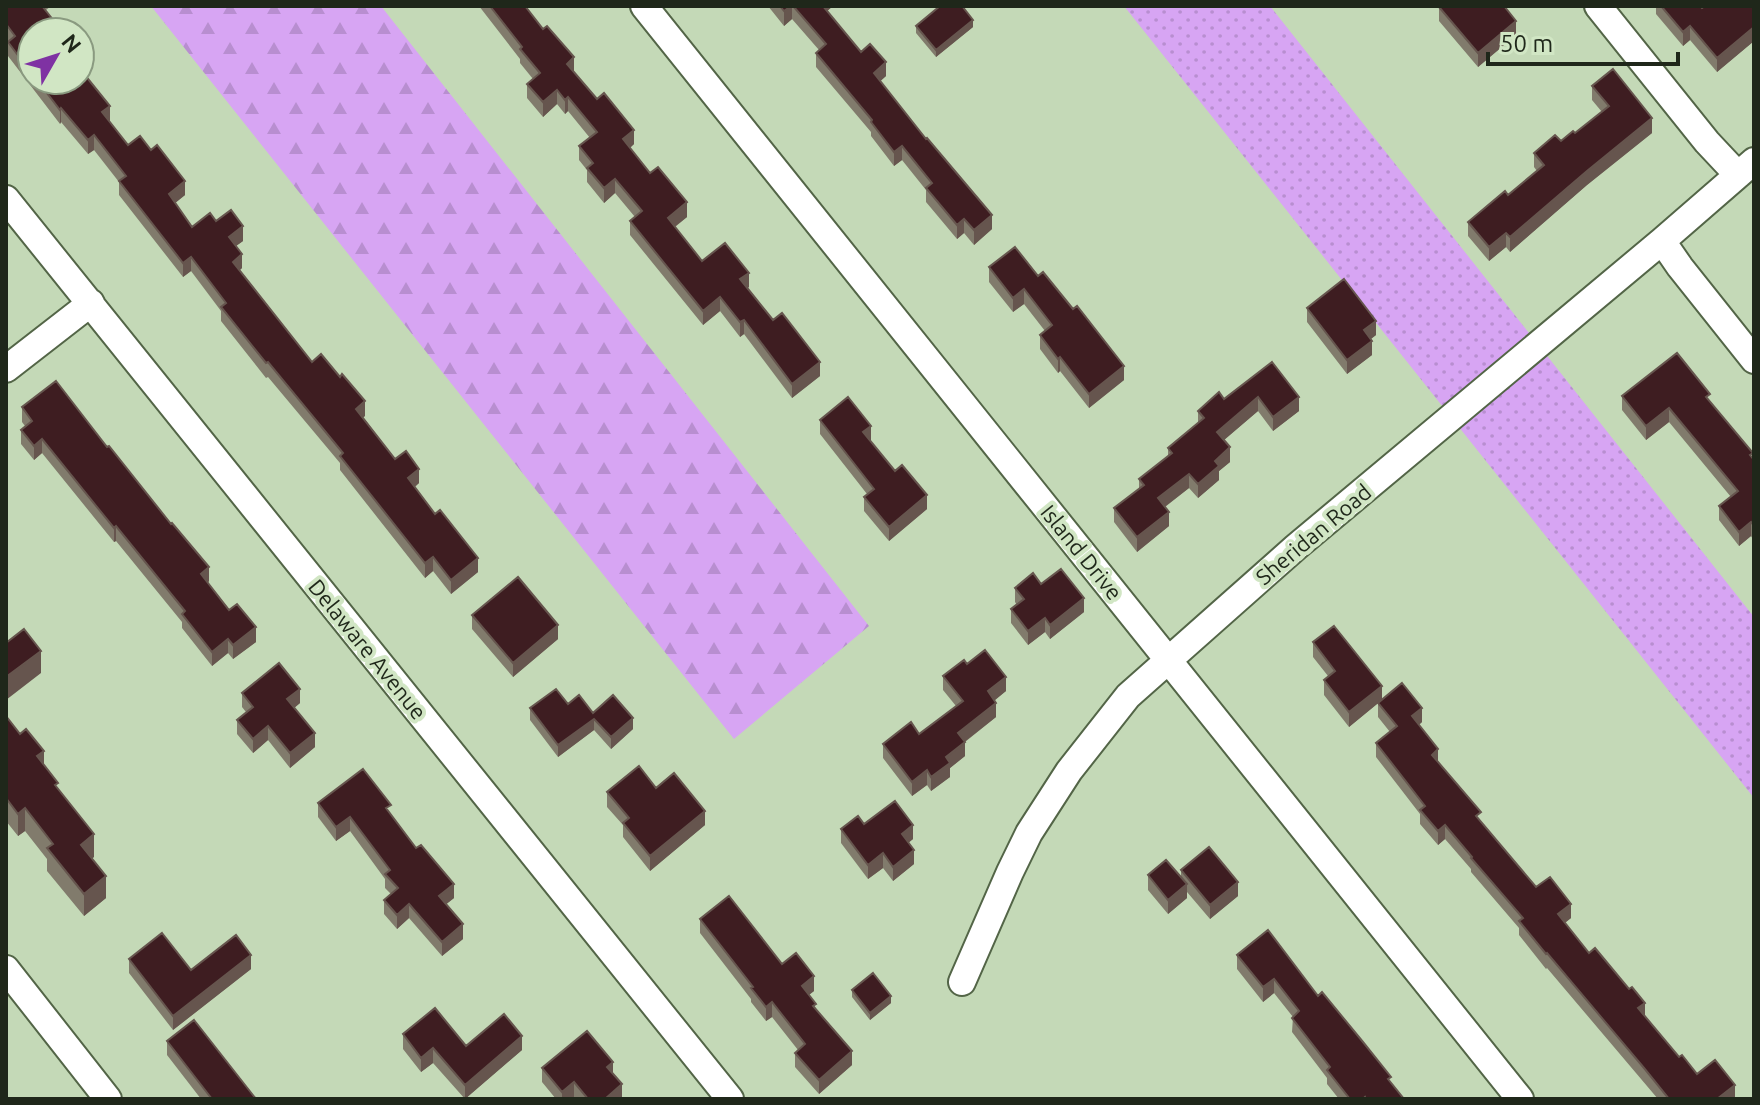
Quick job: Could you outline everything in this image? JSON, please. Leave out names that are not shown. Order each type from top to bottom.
[{"type":"street","name":"Island Drive","points":[[644,6],[1520,1099]]},
{"type":"street","points":[[1598,6],[1707,142],[1746,168]]},
{"type":"street","name":"Sheridan Road","points":[[962,982],[1029,833],[1069,771],[1128,696],[1296,547],[1746,168]]},
{"type":"street","name":"Delaware Avenue","points":[[6,199],[730,1099]]},
{"type":"street","points":[[1662,241],[1754,360]]},
{"type":"street","points":[[6,369],[91,303]]},
{"type":"street","points":[[6,969],[108,1099]]},
{"type":"green space","points":[[151,6],[381,6],[869,626],[734,739]]},
{"type":"green space","points":[[1124,6],[1270,6],[1754,617],[1754,798]]},
{"type":"building","points":[[6,6],[42,6],[50,16],[16,16],[16,53],[8,42],[15,36],[6,24]]},
{"type":"building","points":[[490,6],[525,6],[543,29],[547,26],[574,57],[567,64],[597,99],[604,93],[634,130],[623,139],[650,173],[658,167],[687,202],[668,218],[702,261],[725,243],[749,273],[740,279],[773,320],[782,313],[820,362],[792,384],[744,320],[740,322],[720,297],[703,311],[630,221],[642,211],[615,179],[604,188],[587,168],[593,163],[579,146],[597,132],[568,97],[565,100],[557,90],[543,102],[527,84],[540,73]]},
{"type":"building","points":[[793,6],[823,6],[861,52],[870,44],[886,62],[874,73],[992,215],[974,230],[964,219],[957,225],[926,188],[932,183],[902,146],[894,152],[872,120],[816,53],[826,44]]},
{"type":"building","points":[[940,6],[962,6],[973,20],[936,50],[916,26]]},
{"type":"building","points":[[1441,6],[1504,6],[1516,21],[1478,53]]},
{"type":"building","points":[[1661,6],[1754,6],[1754,27],[1717,58],[1690,26],[1683,32]]},
{"type":"building","points":[[1613,69],[1652,118],[1510,237],[1506,233],[1489,247],[1468,222],[1505,191],[1508,195],[1544,165],[1534,153],[1555,135],[1561,141],[1609,106],[1592,86]]},
{"type":"building","points":[[96,89],[110,106],[102,112],[128,145],[140,136],[151,150],[157,145],[185,181],[169,194],[192,227],[210,213],[216,221],[231,210],[243,226],[229,237],[242,254],[233,262],[312,362],[321,354],[365,401],[356,409],[395,459],[406,451],[419,469],[408,478],[435,514],[440,510],[478,558],[451,580],[433,557],[425,563],[340,456],[343,453],[221,307],[226,303],[191,257],[183,263],[119,181],[126,176],[94,135],[88,140],[49,96],[96,96]]},
{"type":"building","points":[[1015,247],[1038,276],[1043,272],[1073,309],[1077,306],[1124,366],[1089,394],[1040,335],[1052,325],[1024,289],[1013,298],[989,267]]},
{"type":"building","points":[[1344,279],[1376,321],[1364,330],[1372,341],[1347,360],[1307,308]]},
{"type":"building","points":[[1677,353],[1710,394],[1706,397],[1753,453],[1750,455],[1754,460],[1754,526],[1751,522],[1739,532],[1719,506],[1738,491],[1669,408],[1646,426],[1622,396]]},
{"type":"building","points":[[1272,362],[1299,397],[1273,417],[1258,397],[1217,432],[1230,447],[1215,461],[1219,466],[1198,484],[1189,474],[1158,498],[1169,512],[1137,537],[1114,508],[1144,485],[1139,479],[1172,453],[1168,448],[1204,418],[1198,411],[1219,392],[1224,399]]},
{"type":"building","points":[[56,381],[107,447],[209,567],[201,574],[229,610],[237,604],[256,627],[233,645],[228,639],[212,652],[182,614],[185,611],[42,439],[34,446],[21,430],[32,421],[22,407]]},
{"type":"building","points":[[848,397],[871,426],[863,432],[895,471],[902,465],[927,495],[889,527],[864,497],[874,489],[820,420]]},
{"type":"building","points":[[1061,569],[1084,598],[1050,625],[1045,618],[1028,631],[1011,609],[1024,599],[1015,588],[1033,573],[1041,584]]},
{"type":"building","points":[[518,577],[558,625],[513,663],[472,615]]},
{"type":"building","points":[[1334,626],[1382,686],[1349,712],[1324,680],[1335,671],[1313,642]]},
{"type":"building","points":[[24,629],[41,651],[6,677],[6,643]]},
{"type":"building","points":[[985,650],[1006,677],[988,691],[996,703],[958,733],[965,742],[946,757],[950,763],[931,777],[927,770],[912,782],[883,744],[911,722],[919,734],[963,701],[943,676],[964,660],[967,664]]},
{"type":"building","points":[[279,663],[300,689],[287,699],[315,733],[290,753],[268,726],[253,739],[237,720],[253,707],[242,693]]},
{"type":"building","points":[[1402,683],[1422,708],[1412,716],[1438,749],[1432,755],[1481,812],[1476,816],[1536,887],[1550,877],[1571,904],[1558,914],[1589,953],[1595,948],[1629,989],[1632,987],[1645,1003],[1638,1008],[1697,1074],[1715,1060],[1735,1085],[1717,1099],[1669,1099],[1519,921],[1523,918],[1445,825],[1438,831],[1420,810],[1425,806],[1376,743],[1397,726],[1378,703]]},
{"type":"building","points":[[556,689],[568,704],[579,695],[593,713],[613,695],[633,718],[611,737],[594,719],[558,745],[530,708]]},
{"type":"building","points":[[6,716],[20,734],[26,729],[44,751],[37,756],[58,783],[55,785],[94,834],[81,845],[106,876],[84,894],[47,848],[53,844],[25,808],[18,814],[6,798]]},
{"type":"building","points":[[639,766],[656,788],[674,773],[705,811],[650,856],[623,823],[629,818],[607,792]]},
{"type":"building","points":[[363,769],[391,805],[386,808],[416,848],[421,845],[454,884],[439,896],[463,924],[442,942],[409,904],[397,915],[384,900],[398,888],[385,874],[390,870],[350,817],[336,827],[318,803]]},
{"type":"building","points":[[895,801],[913,825],[902,834],[914,850],[893,867],[883,853],[868,865],[841,829],[858,816],[864,824]]},
{"type":"building","points":[[1209,847],[1238,882],[1210,905],[1181,870]]},
{"type":"building","points":[[1166,860],[1187,884],[1168,900],[1148,875]]},
{"type":"building","points":[[729,896],[782,964],[796,953],[814,976],[802,986],[816,1004],[813,1006],[852,1051],[819,1080],[795,1053],[805,1044],[772,1002],[766,1007],[700,919]]},
{"type":"building","points":[[1268,930],[1318,996],[1322,992],[1363,1042],[1404,1099],[1350,1099],[1292,1018],[1299,1011],[1274,979],[1263,987],[1237,955]]},
{"type":"building","points":[[162,933],[191,970],[236,935],[251,955],[173,1016],[129,959]]},
{"type":"building","points":[[873,973],[891,996],[870,1013],[852,990]]},
{"type":"building","points":[[435,1008],[466,1046],[504,1014],[522,1036],[465,1085],[433,1048],[421,1058],[403,1034]]},
{"type":"building","points":[[194,1020],[256,1099],[212,1099],[167,1041]]},
{"type":"building","points":[[587,1031],[613,1062],[607,1067],[622,1084],[605,1099],[588,1099],[574,1082],[562,1092],[542,1068]]}]
